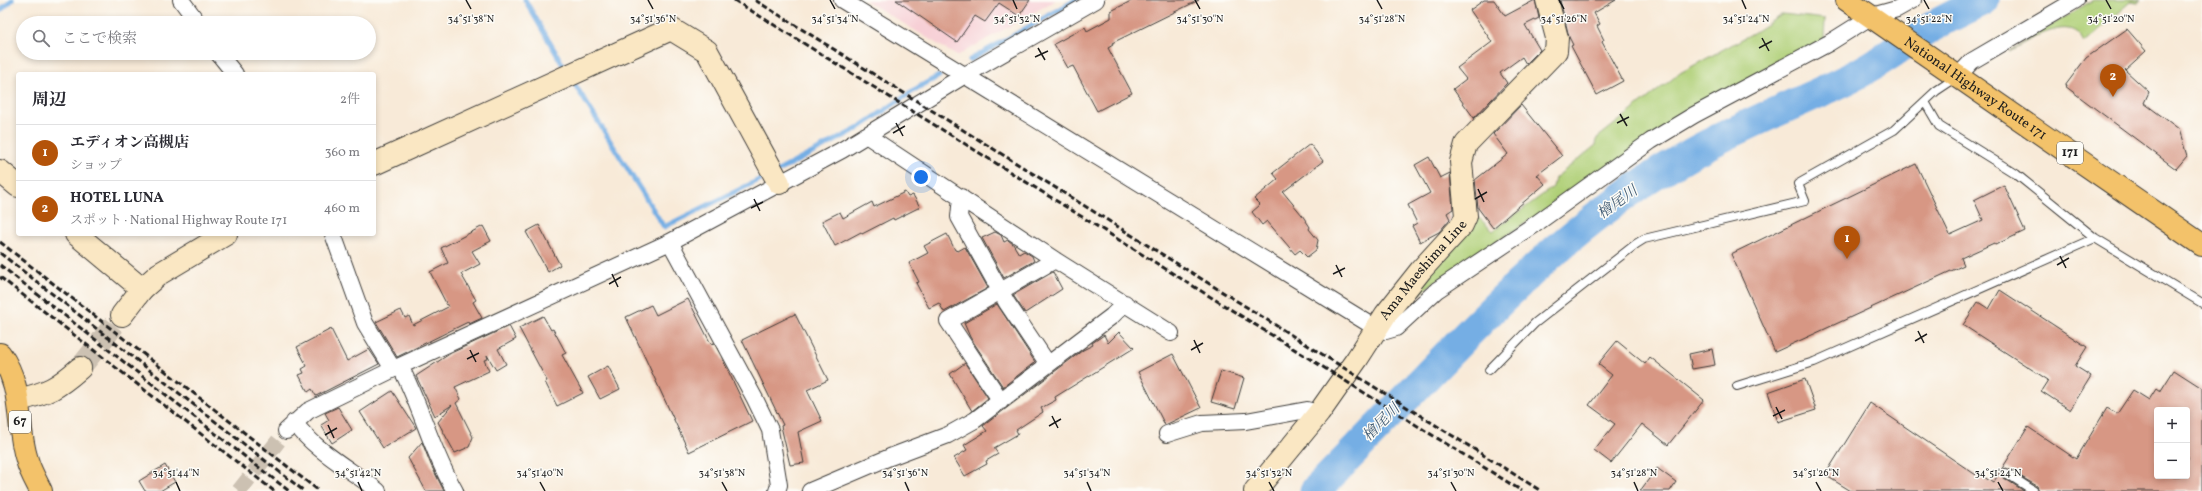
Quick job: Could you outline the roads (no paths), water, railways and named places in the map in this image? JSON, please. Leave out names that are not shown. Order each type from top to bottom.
[{"type":"main road","name":"National Highway Route 171","points":[[1847,0],[2202,245]]},
{"type":"main road","name":"67","points":[[0,354],[10,374],[18,400],[27,460],[41,491]]},
{"type":"street","points":[[181,0],[193,16]]},
{"type":"street","points":[[842,0],[1376,328],[1386,331],[1396,328],[1437,290],[1537,222],[1651,140],[1694,115],[1913,0]]},
{"type":"street","points":[[378,491],[303,434],[290,427],[308,411],[397,368],[670,242],[866,135],[965,75],[1096,0]]},
{"type":"street","name":"Ama Maeshima Line","points":[[1255,491],[1319,412],[1357,359],[1376,328],[1421,270],[1465,221],[1466,216],[1461,162],[1466,144],[1556,51],[1557,38],[1547,0]]},
{"type":"street","points":[[1958,76],[1972,61],[2076,0]]},
{"type":"street","points":[[376,163],[671,29],[707,51],[779,183]]},
{"type":"street","points":[[224,60],[233,72]]},
{"type":"street","points":[[866,135],[1055,260],[1171,333]]},
{"type":"street","points":[[0,171],[16,184]]},
{"type":"street","points":[[961,197],[960,216],[1001,291],[1048,364]]},
{"type":"street","points":[[78,236],[142,289]]},
{"type":"street","points":[[122,315],[142,289],[159,274],[223,236]]},
{"type":"street","points":[[334,236],[365,323],[415,395],[448,478],[455,491]]},
{"type":"street","points":[[670,242],[755,399],[770,430],[779,485],[777,491]]},
{"type":"street","points":[[1001,401],[948,321],[1055,260]]},
{"type":"street","points":[[810,491],[948,435],[975,420],[1112,316],[1125,303]]},
{"type":"street","points":[[18,400],[47,392],[63,383],[80,368]]},
{"type":"street","points":[[1167,434],[1202,423],[1246,421],[1307,410],[1319,412]]},
{"type":"lane","points":[[1489,370],[1536,323],[1636,244],[1644,239],[1805,201],[1798,184],[1894,130],[1936,92],[1958,76]]},
{"type":"lane","points":[[1925,102],[1939,126],[2016,174],[2095,238],[2202,303]]},
{"type":"lane","points":[[1737,386],[1814,362],[2095,238]]},
{"type":"lane","points":[[2006,473],[2034,491]]},
{"type":"waterway","points":[[0,11],[12,0]]},
{"type":"waterway","points":[[525,0],[567,72]]},
{"type":"waterway","points":[[970,60],[1076,0]]},
{"type":"waterway","name":"檜尾川","points":[[1315,491],[1501,301],[1533,270],[1595,217],[1658,173],[1709,143],[1830,88],[1861,72],[1938,23],[1984,0]]},
{"type":"waterway","points":[[778,171],[857,129],[919,87],[939,76]]},
{"type":"waterway","points":[[572,80],[664,227],[769,175]]},
{"type":"tunnel","points":[[80,368],[122,315]]},
{"type":"tunnel","points":[[239,491],[286,431]]},
{"type":"railway","points":[[734,0],[1522,491]]},
{"type":"railway","points":[[755,0],[1541,491]]},
{"type":"railway","points":[[0,242],[319,491]]},
{"type":"railway","points":[[0,253],[304,491]]},
{"type":"railway","points":[[0,265],[289,491]]},
{"type":"railway","points":[[0,277],[274,491]]},
{"type":"place","name":"HOTEL LUNA","points":[[2113,97]]},
{"type":"place","name":"エディオン高槻店","points":[[1847,259]]}]
